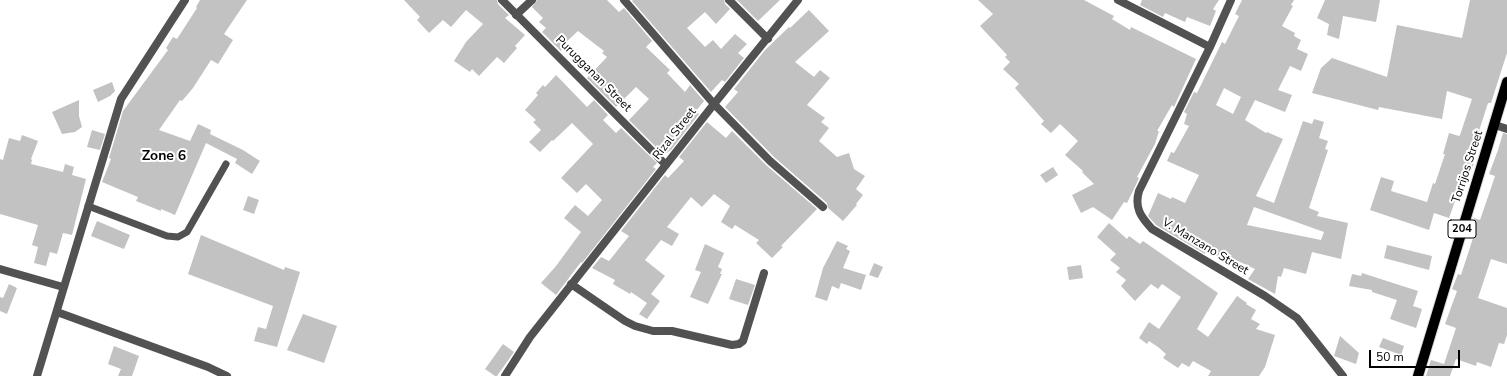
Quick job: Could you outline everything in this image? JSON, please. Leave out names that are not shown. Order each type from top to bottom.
[{"type":"main road","name":"Torrijos Street","points":[[1418,376],[1507,82]]},
{"type":"street","points":[[37,376],[121,99],[185,0]]},
{"type":"street","name":"Purugganan Street","points":[[502,0],[666,165]]},
{"type":"street","points":[[516,15],[532,0]]},
{"type":"street","points":[[624,0],[714,104],[770,162],[823,207]]},
{"type":"street","points":[[729,0],[768,39]]},
{"type":"street","name":"Rizal Street","points":[[505,376],[530,337],[571,284],[798,0]]},
{"type":"street","points":[[1118,0],[1210,47]]},
{"type":"street","name":"V. Manzano Street","points":[[1231,0],[1210,47],[1139,191],[1137,202],[1140,213],[1152,229],[1162,236],[1265,296],[1297,318],[1343,376]]},
{"type":"street","points":[[1494,125],[1507,129]]},
{"type":"street","points":[[0,269],[63,287]]},
{"type":"street","points":[[571,284],[625,321],[635,326],[653,331],[672,331],[732,345],[739,344],[743,341],[764,273]]},
{"type":"street","points":[[57,312],[208,367],[227,376]]},
{"type":"lane","points":[[88,206],[167,236],[178,237],[187,232],[226,164]]},
{"type":"building","points":[[200,0],[247,0],[224,34],[233,40],[218,64],[211,60],[193,88],[182,101],[180,100],[159,130],[190,141],[198,124],[211,130],[210,134],[243,150],[260,161],[252,174],[235,163],[237,159],[206,143],[175,215],[136,201],[138,197],[102,182],[111,159],[109,158],[123,111],[168,50],[166,48],[173,37],[177,39],[197,8],[196,7]]},
{"type":"building","points":[[404,0],[497,0],[498,4],[509,15],[505,18],[525,35],[515,46],[517,48],[504,63],[497,57],[479,76],[472,69],[470,72],[454,61],[466,42],[483,24],[466,10],[451,27],[443,20],[429,33],[417,20],[420,17]]},
{"type":"building","points":[[537,0],[607,0],[619,12],[624,8],[652,41],[646,47],[670,70],[667,73],[685,92],[690,85],[704,101],[696,111],[699,114],[671,150],[664,155],[629,120],[649,99],[636,87],[616,107],[587,78],[607,57],[602,53],[604,51],[578,31],[565,43],[566,45],[561,51],[542,32],[546,28],[539,22],[543,18],[532,7]]},
{"type":"building","points":[[724,0],[725,4],[730,9],[716,24],[705,12],[687,28],[705,47],[713,40],[721,49],[735,34],[747,44],[738,53],[744,58],[725,82],[722,80],[711,92],[632,1]]},
{"type":"building","points":[[737,0],[780,0],[758,21]]},
{"type":"building","points":[[978,0],[1084,0],[1114,16],[1112,19],[1130,30],[1131,27],[1196,59],[1174,107],[1172,105],[1157,131],[1159,131],[1155,144],[1137,177],[1139,178],[1127,203],[1124,202],[1112,220],[1093,207],[1081,213],[1072,195],[1094,184],[1082,172],[1083,171],[1065,155],[1078,141],[1060,124],[1051,133],[1041,124],[1044,121],[1015,88],[1019,84],[1003,69],[1010,62],[1005,57],[1007,55],[980,26],[993,14]]},
{"type":"building","points":[[1142,0],[1219,0],[1213,9],[1216,11],[1210,26],[1187,17],[1185,22],[1165,13],[1163,17],[1140,5]]},
{"type":"building","points":[[1242,0],[1294,0],[1291,5],[1293,6],[1282,26],[1295,33],[1294,36],[1301,40],[1297,49],[1308,54],[1301,71],[1290,66],[1278,90],[1292,95],[1285,112],[1255,100],[1245,120],[1266,133],[1267,132],[1283,139],[1256,196],[1274,203],[1303,121],[1312,124],[1314,119],[1324,122],[1319,138],[1328,141],[1325,149],[1328,150],[1309,208],[1319,212],[1317,216],[1348,223],[1341,259],[1312,252],[1306,274],[1284,268],[1281,277],[1278,276],[1275,294],[1248,279],[1255,269],[1238,261],[1235,265],[1206,251],[1205,254],[1156,225],[1148,216],[1158,193],[1185,203],[1199,175],[1167,161],[1171,152],[1174,153],[1189,126],[1184,124],[1187,114],[1184,112],[1194,92],[1197,93],[1222,42],[1225,44],[1239,16],[1235,14]],"holes":[[[1224,88],[1241,97],[1233,114],[1216,105]],[[1254,207],[1324,232],[1321,240],[1247,225]]]},
{"type":"building","points":[[1325,0],[1380,0],[1376,22],[1343,16],[1339,39],[1327,35],[1329,24],[1317,18]]},
{"type":"building","points":[[1470,0],[1507,0],[1507,53],[1491,103],[1488,103],[1476,140],[1479,141],[1472,162],[1474,163],[1459,202],[1455,201],[1449,218],[1434,213],[1429,230],[1370,210],[1381,177],[1394,181],[1391,191],[1427,202],[1445,154],[1443,154],[1449,133],[1460,135],[1472,99],[1447,91],[1442,119],[1379,107],[1378,110],[1312,93],[1321,68],[1332,58],[1387,77],[1397,25],[1462,38]]},
{"type":"building","points":[[809,10],[829,31],[795,62],[814,77],[820,70],[830,78],[807,105],[825,118],[821,122],[829,128],[819,141],[837,157],[849,153],[854,169],[865,176],[856,189],[863,195],[856,204],[857,205],[843,221],[828,208],[827,203],[774,157],[725,107],[738,92],[734,89],[765,50]]},
{"type":"building","points":[[556,75],[587,107],[594,100],[608,115],[603,120],[616,133],[621,128],[657,163],[653,167],[656,169],[556,295],[541,283],[556,266],[581,232],[564,218],[575,205],[588,216],[602,200],[586,184],[577,193],[561,178],[593,144],[572,123],[540,152],[529,142],[541,130],[533,122],[536,120],[525,110],[538,95],[536,93],[543,85],[545,87]]},
{"type":"building","points":[[112,82],[115,91],[110,96],[98,102],[93,90]]},
{"type":"building","points":[[79,100],[79,116],[82,127],[75,132],[62,134],[52,112]]},
{"type":"building","points":[[707,122],[726,138],[732,131],[766,165],[817,209],[781,246],[783,247],[772,258],[756,243],[759,240],[735,225],[732,229],[721,222],[730,206],[714,194],[702,207],[691,197],[667,227],[679,234],[672,246],[661,240],[645,260],[665,276],[651,294],[660,301],[647,319],[639,314],[647,303],[631,292],[630,294],[613,284],[615,280],[592,268],[601,257],[609,261],[629,236],[621,231],[665,175],[668,178],[684,161],[679,157]]},
{"type":"building","points":[[92,130],[105,134],[100,150],[87,147]]},
{"type":"building","points":[[1503,133],[1507,134],[1507,264],[1491,259],[1478,298],[1507,308],[1507,335],[1504,344],[1499,343],[1491,367],[1477,362],[1476,366],[1456,359],[1450,376],[1426,376],[1431,360],[1444,364],[1456,328],[1445,324],[1457,291],[1452,289],[1458,274],[1461,275],[1475,232],[1470,230],[1474,218],[1480,220],[1495,176],[1489,174]]},
{"type":"building","points":[[22,135],[38,141],[31,159],[31,164],[63,172],[65,164],[74,167],[72,175],[86,179],[72,235],[63,233],[57,254],[50,252],[46,266],[34,263],[38,247],[32,245],[38,225],[0,214],[0,159],[3,160],[9,138],[20,141]]},
{"type":"building","points":[[1053,167],[1058,175],[1046,183],[1040,175]]},
{"type":"building","points":[[248,196],[259,200],[254,214],[243,210]]},
{"type":"building","points":[[97,221],[130,235],[124,249],[91,236]]},
{"type":"building","points":[[1109,223],[1127,239],[1129,236],[1140,244],[1143,241],[1218,293],[1197,329],[1208,337],[1237,296],[1256,310],[1251,319],[1260,324],[1256,329],[1275,335],[1265,367],[1259,376],[1208,376],[1211,371],[1193,361],[1189,367],[1182,363],[1178,368],[1163,358],[1166,354],[1158,347],[1149,341],[1147,344],[1139,338],[1149,322],[1159,329],[1181,297],[1162,284],[1158,289],[1151,284],[1135,301],[1121,286],[1126,280],[1116,272],[1120,268],[1110,260],[1116,254],[1097,237]]},
{"type":"building","points":[[201,235],[284,270],[285,267],[300,272],[277,347],[254,341],[258,327],[266,329],[273,306],[188,274]]},
{"type":"building","points":[[837,241],[848,246],[846,249],[850,251],[843,268],[866,275],[861,290],[841,283],[839,289],[832,286],[827,301],[815,297],[823,268]]},
{"type":"building","points":[[705,244],[724,253],[718,267],[722,269],[720,274],[722,274],[708,304],[690,297],[701,272],[695,270]]},
{"type":"building","points":[[1387,245],[1432,256],[1429,270],[1384,258]]},
{"type":"building","points":[[874,263],[883,267],[878,278],[869,275]]},
{"type":"building","points":[[1081,265],[1083,278],[1069,280],[1067,267]]},
{"type":"building","points":[[1362,273],[1418,291],[1413,306],[1422,309],[1416,328],[1390,319],[1397,300],[1372,292],[1372,290],[1349,286],[1352,274],[1361,276]]},
{"type":"building","points":[[736,279],[755,285],[748,305],[729,299]]},
{"type":"building","points":[[9,284],[17,288],[7,314],[0,311],[0,297],[3,298]]},
{"type":"building","points":[[303,314],[337,326],[324,363],[287,350]]},
{"type":"building","points":[[1340,336],[1359,353],[1356,364],[1334,356]]},
{"type":"building","points":[[1383,338],[1404,346],[1401,355],[1379,347]]},
{"type":"building","points":[[503,344],[514,352],[497,376],[495,376],[485,369]]},
{"type":"building","points":[[114,346],[139,356],[132,376],[118,376],[121,369],[108,364]]},
{"type":"district","name":"Zone 6","points":[[164,157]]}]
